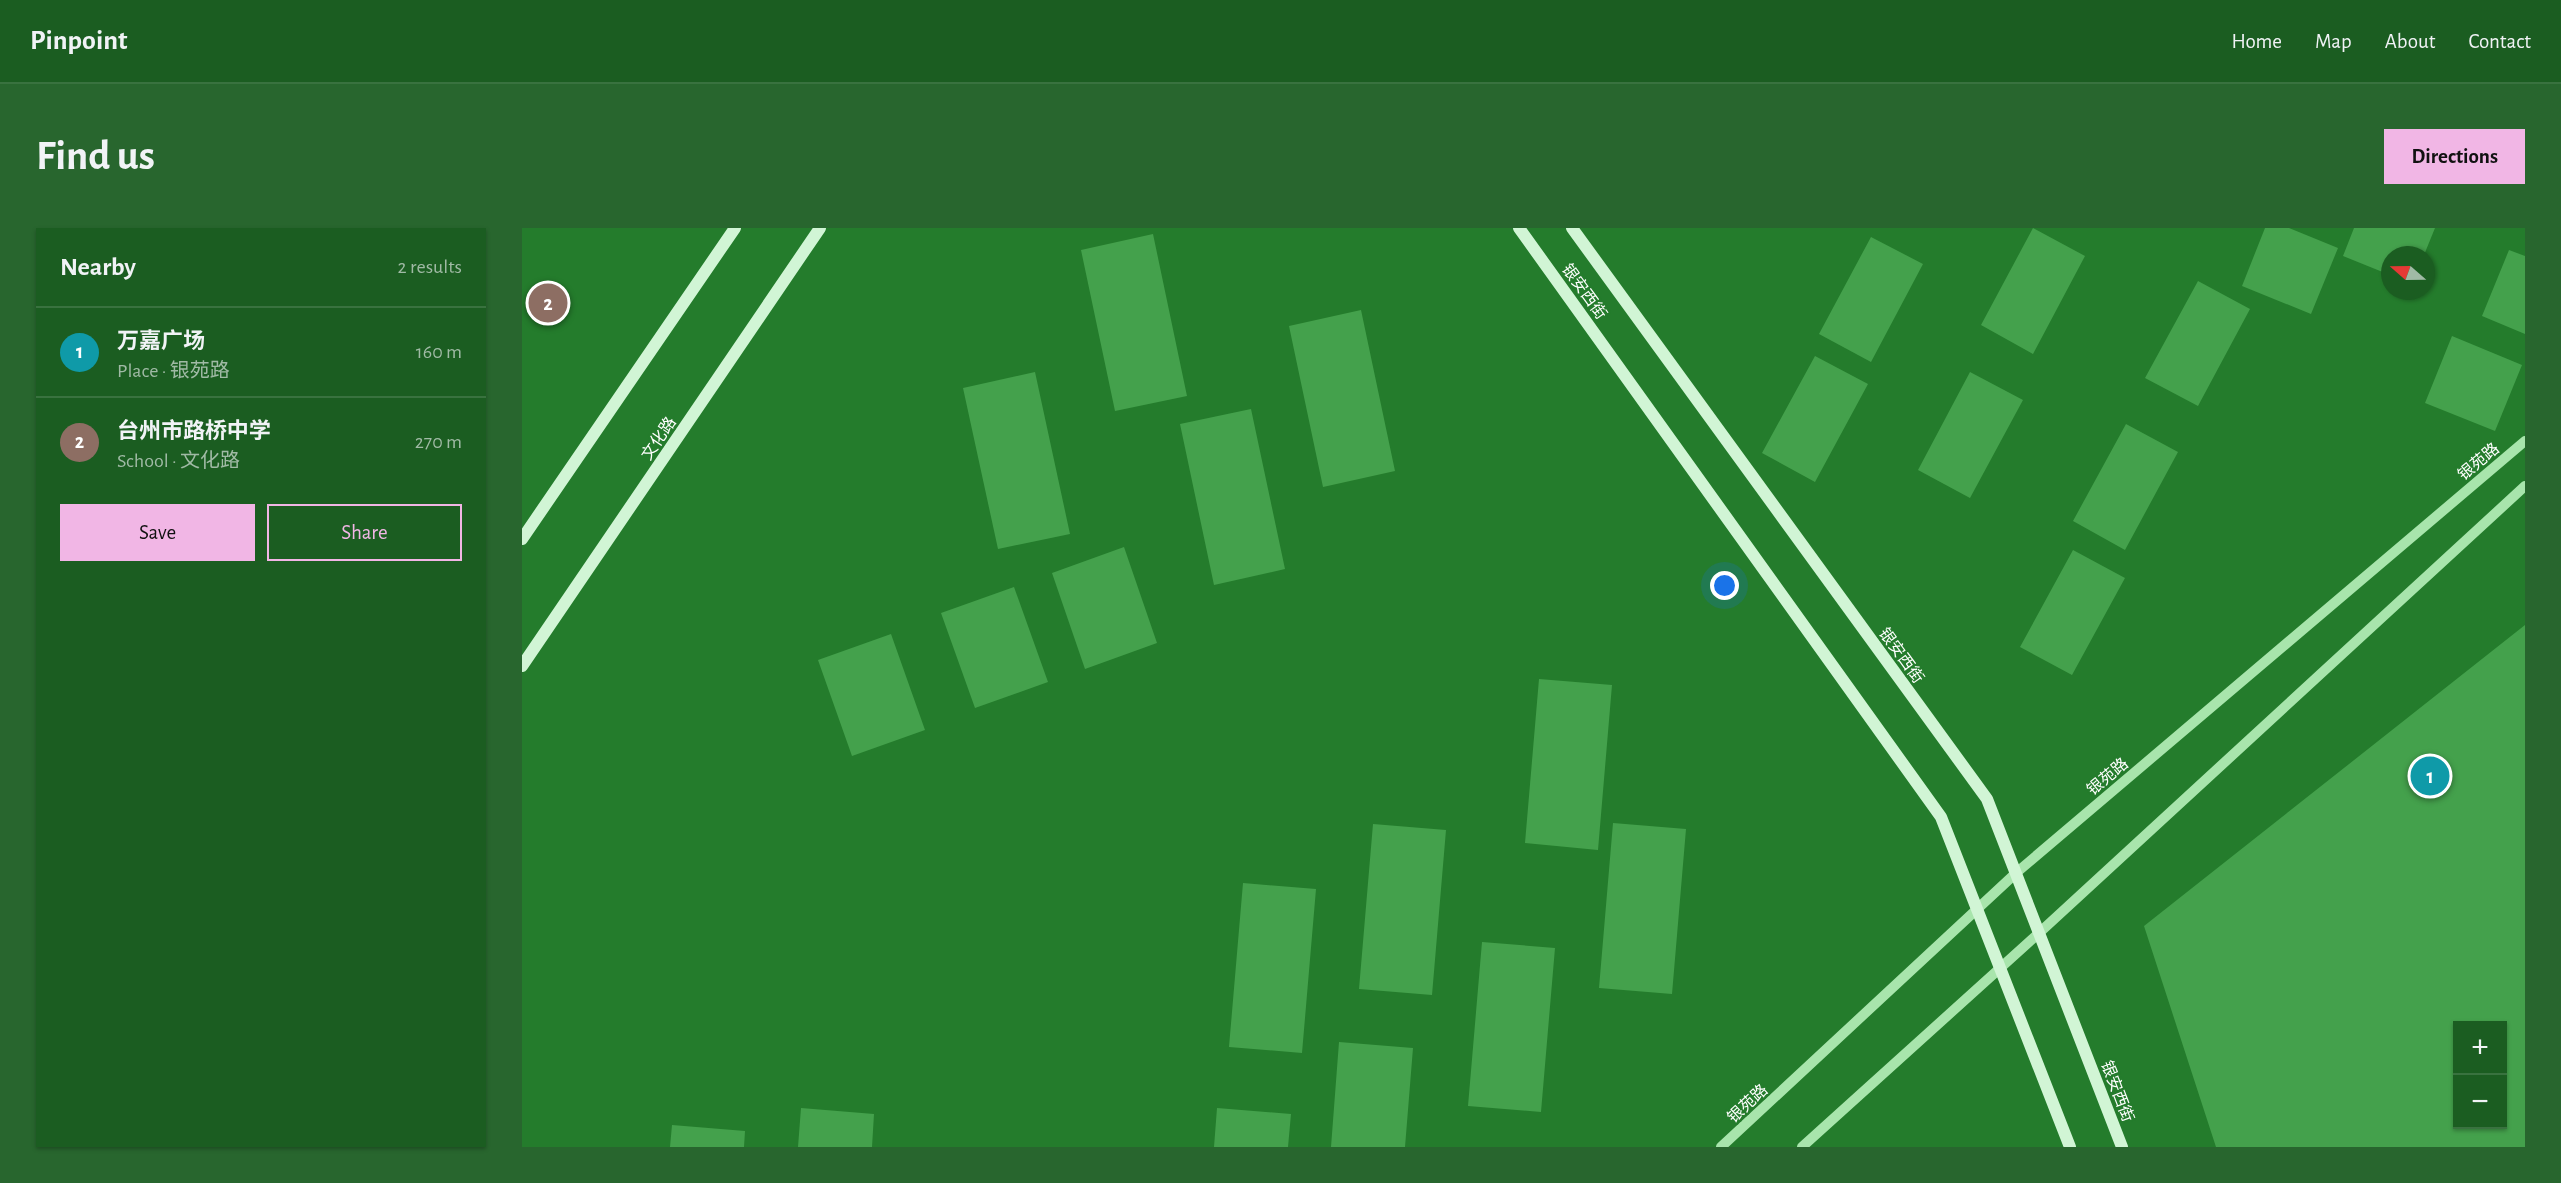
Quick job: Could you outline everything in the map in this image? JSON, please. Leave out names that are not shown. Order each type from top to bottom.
[{"type":"main road","points":[[522,539],[735,228]]},
{"type":"main road","name":"文化路","points":[[522,666],[820,228]]},
{"type":"main road","name":"银安西街","points":[[1519,228],[1941,817],[2070,1147]]},
{"type":"main road","name":"银安西街","points":[[1572,228],[1987,799],[2122,1147]]},
{"type":"street","name":"银苑路","points":[[1722,1147],[2016,873],[2525,441]]},
{"type":"street","points":[[1802,1147],[2039,933],[2525,486]]},
{"type":"building","points":[[2033,228],[2085,256],[2033,354],[1981,325]]},
{"type":"building","points":[[2265,228],[2289,228],[2338,248],[2311,314],[2242,286]]},
{"type":"building","points":[[2354,228],[2435,228],[2428,246],[2381,246],[2381,271],[2343,256]]},
{"type":"building","points":[[1153,234],[1187,396],[1115,411],[1081,250]]},
{"type":"building","points":[[1871,237],[1923,264],[1871,362],[1819,334]]},
{"type":"building","points":[[2509,250],[2525,256],[2525,334],[2482,316]]},
{"type":"building","points":[[2198,281],[2250,309],[2198,406],[2145,378]]},
{"type":"building","points":[[1361,310],[1395,471],[1323,487],[1289,326]]},
{"type":"building","points":[[2452,336],[2522,365],[2495,431],[2425,403]]},
{"type":"building","points":[[1815,356],[1868,384],[1815,482],[1762,453]]},
{"type":"building","points":[[1035,372],[1070,534],[998,549],[963,388]]},
{"type":"building","points":[[1970,372],[2023,400],[1970,498],[1918,470]]},
{"type":"building","points":[[1251,409],[1285,569],[1214,585],[1180,424]]},
{"type":"building","points":[[2126,424],[2178,452],[2125,550],[2073,521]]},
{"type":"building","points":[[1124,547],[1157,643],[1085,669],[1052,573]]},
{"type":"building","points":[[2073,550],[2125,578],[2072,675],[2020,647]]},
{"type":"building","points":[[1014,587],[1048,682],[975,708],[941,613]]},
{"type":"building","points":[[2525,625],[2525,1147],[2216,1147],[2144,926]]},
{"type":"building","points":[[891,634],[925,730],[852,756],[818,660]]},
{"type":"building","points":[[1539,679],[1612,685],[1598,850],[1525,843]]},
{"type":"building","points":[[1613,823],[1686,829],[1672,994],[1599,988]]},
{"type":"building","points":[[1373,824],[1446,830],[1432,995],[1359,989]]},
{"type":"building","points":[[1243,883],[1316,889],[1302,1053],[1229,1047]]},
{"type":"building","points":[[1482,942],[1555,948],[1541,1112],[1468,1106]]},
{"type":"building","points":[[1339,1042],[1413,1048],[1405,1147],[1331,1147]]},
{"type":"building","points":[[801,1108],[874,1114],[872,1147],[798,1147]]},
{"type":"building","points":[[1217,1108],[1291,1114],[1288,1147],[1214,1147]]},
{"type":"building","points":[[672,1125],[745,1131],[744,1147],[670,1147]]},
{"type":"place","name":"台州市路桥中学","points":[[548,303]]},
{"type":"place","name":"万嘉广场","points":[[2430,776]]}]
